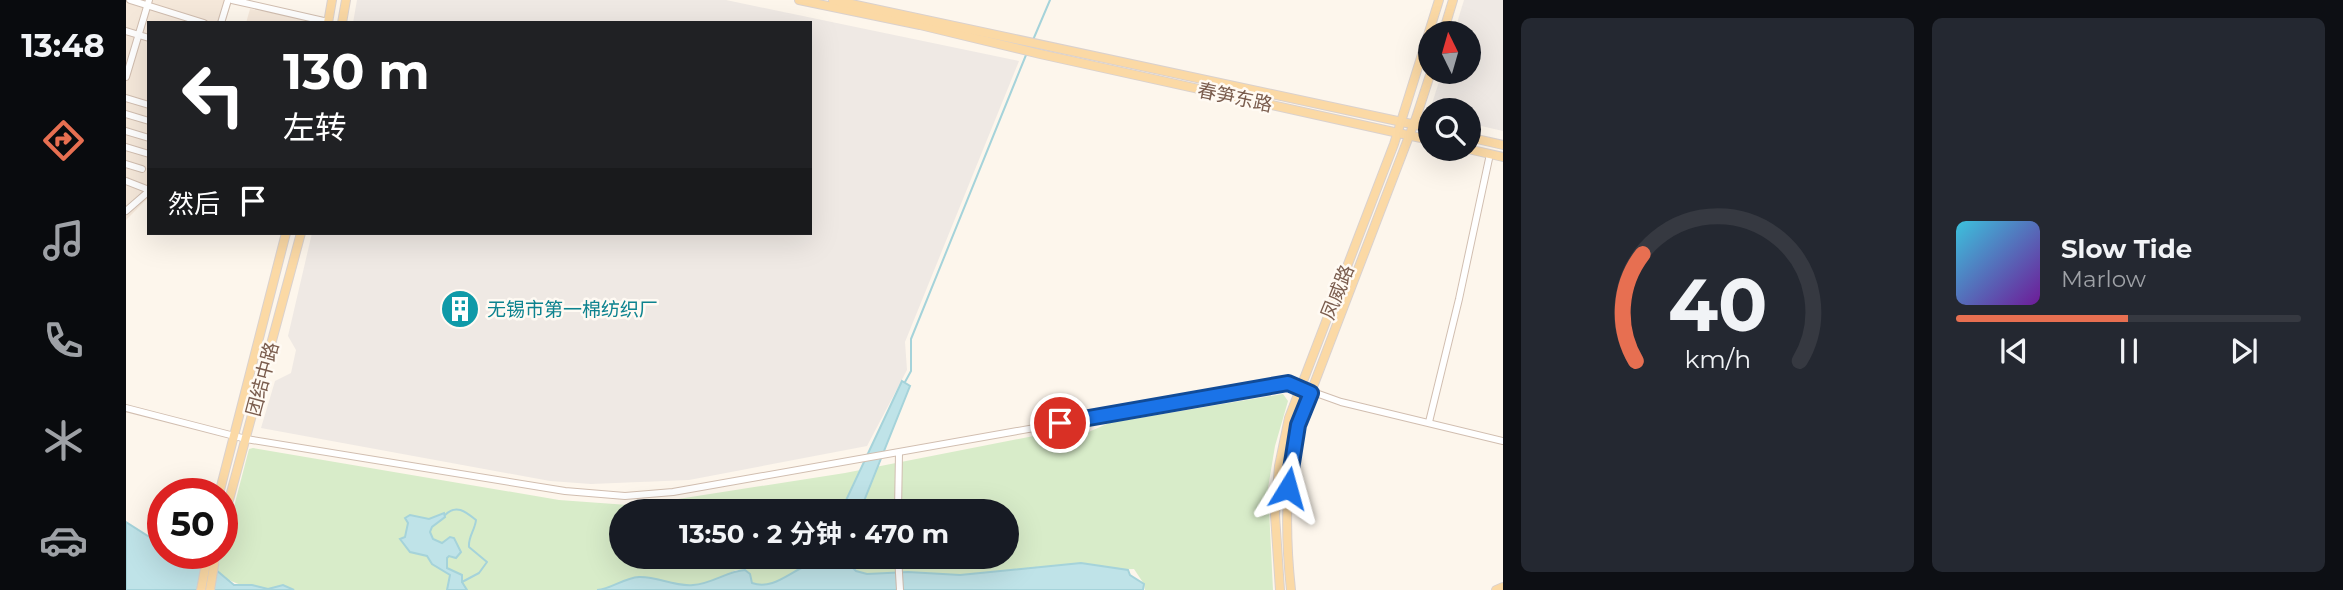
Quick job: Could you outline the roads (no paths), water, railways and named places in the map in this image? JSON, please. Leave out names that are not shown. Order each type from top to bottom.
[{"type":"main road","points":[[328,21],[332,0]]},
{"type":"main road","points":[[342,21],[346,0]]},
{"type":"main road","points":[[799,0],[1024,44]]},
{"type":"main road","points":[[833,0],[1024,44]]},
{"type":"main road","name":"凤威路","points":[[1280,590],[1275,536],[1276,492],[1283,440],[1299,388],[1398,133],[1439,0]]},
{"type":"main road","points":[[1447,21],[1453,0]]},
{"type":"main road","name":"春笋东路","points":[[1024,44],[1044,45],[1418,126]]},
{"type":"main road","name":"春笋东路","points":[[1024,44],[1040,54],[1418,137]]},
{"type":"main road","name":"凤威路","points":[[1291,590],[1286,536],[1288,488],[1298,425],[1413,125],[1426,84]]},
{"type":"main road","points":[[1481,140],[1503,145]]},
{"type":"main road","points":[[1481,152],[1503,157]]},
{"type":"main road","name":"团结中路","points":[[223,478],[285,235]]},
{"type":"main road","name":"团结中路","points":[[235,478],[300,235]]},
{"type":"main road","points":[[201,590],[207,569]]},
{"type":"main road","points":[[210,590],[211,569]]},
{"type":"main road","points":[[1496,590],[1503,587]]},
{"type":"street","points":[[130,0],[148,3],[198,21]]},
{"type":"street","points":[[222,21],[230,0],[324,21]]},
{"type":"street","points":[[126,77],[148,3]]},
{"type":"street","points":[[126,31],[147,37]]},
{"type":"street","points":[[126,48],[134,51]]},
{"type":"street","points":[[126,98],[147,104]]},
{"type":"street","points":[[126,114],[147,120]]},
{"type":"street","points":[[126,131],[147,137]]},
{"type":"street","points":[[126,146],[147,153]]},
{"type":"street","points":[[1429,422],[1490,154]]},
{"type":"street","points":[[126,164],[142,169]]},
{"type":"street","points":[[126,181],[147,189]]},
{"type":"street","points":[[126,211],[147,192]]},
{"type":"street","points":[[126,408],[246,439],[565,491],[625,496],[673,492],[1288,383],[1341,402],[1503,441]]},
{"type":"street","points":[[898,453],[898,499]]},
{"type":"street","points":[[899,569],[900,590]]},
{"type":"water","points":[[902,381],[910,386],[865,499],[847,499]]},
{"type":"water","points":[[444,513],[445,517],[432,527],[430,532],[433,539],[442,543],[450,537],[454,538],[461,552],[456,558],[447,558],[447,568],[462,575],[462,582],[467,590],[447,590],[450,575],[432,564],[427,556],[410,552],[400,539],[405,537],[408,523],[405,518],[410,515],[429,519]]},
{"type":"water","points":[[126,522],[147,535],[147,569],[215,569],[234,585],[252,585],[268,589],[283,585],[294,590],[126,590]]},
{"type":"water","points":[[1081,563],[1128,570],[1130,575],[1144,584],[1143,590],[597,590],[639,577],[686,585],[700,584],[745,570],[750,574],[752,583],[760,585],[780,580],[800,569],[854,569],[867,574],[908,572],[960,575]]},
{"type":"waterway","points":[[1033,40],[1050,0]]},
{"type":"waterway","points":[[905,382],[911,371],[911,339],[1026,55]]},
{"type":"waterway","points":[[445,515],[457,509],[476,520],[469,547],[487,562],[479,573],[462,582]]},
{"type":"place","name":"无锡市第一棉纺织厂","points":[[460,309]]}]
